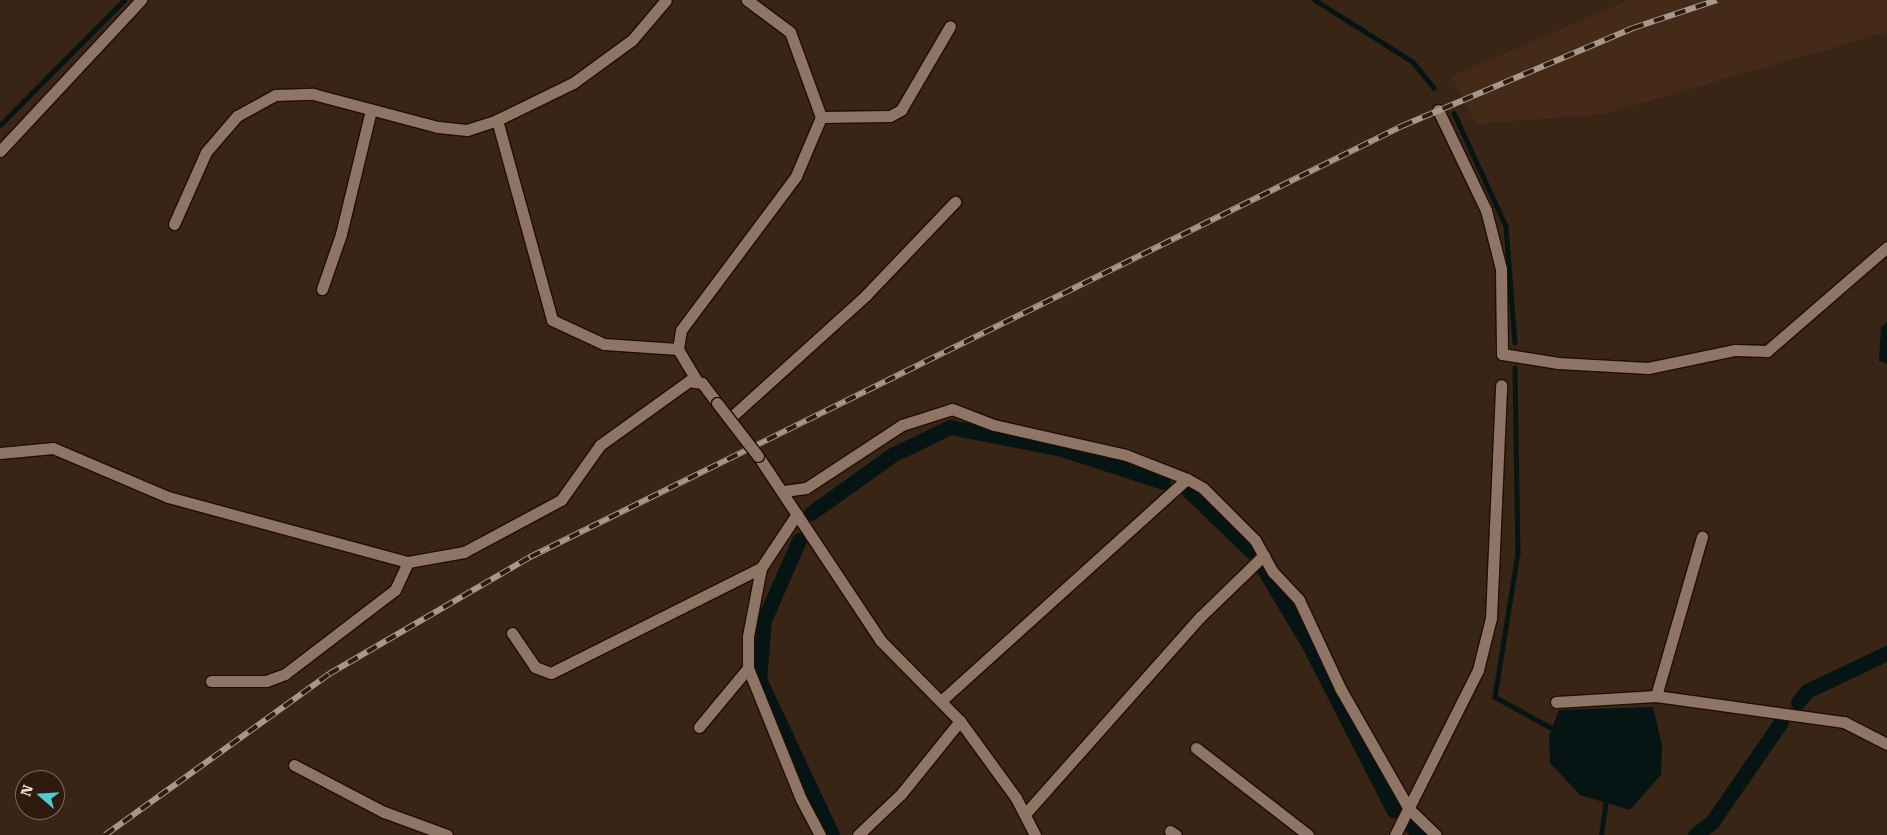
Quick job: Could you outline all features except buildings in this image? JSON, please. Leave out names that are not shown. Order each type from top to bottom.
[{"type":"street","points":[[0,152],[141,0]]},
{"type":"street","points":[[174,224],[206,152],[237,116],[284,95],[312,94],[438,127],[467,130],[497,120],[573,83],[632,40],[666,0]]},
{"type":"street","points":[[678,349],[690,313],[796,176],[821,117],[790,32],[747,0]]},
{"type":"street","points":[[821,117],[890,116],[900,110],[950,26]]},
{"type":"street","points":[[322,289],[341,234],[371,110]]},
{"type":"street","points":[[1438,110],[1486,210],[1501,269],[1502,354],[1568,364],[1648,368],[1735,350],[1767,351],[1887,247]]},
{"type":"street","points":[[497,120],[552,320],[604,344],[678,349]]},
{"type":"street","points":[[729,419],[866,295],[955,202]]},
{"type":"street","points":[[678,349],[698,381],[784,491],[881,641],[960,721],[1025,814],[1035,835]]},
{"type":"street","points":[[0,453],[53,448],[168,497],[408,562],[464,552],[560,500],[600,445],[689,381],[698,381]]},
{"type":"street","points":[[1395,835],[1478,670],[1491,618],[1501,385]]},
{"type":"street","points":[[784,491],[806,488],[902,424],[952,408],[994,425],[1126,455],[1187,479],[1223,507],[1300,600],[1340,688],[1409,809],[1436,835]]},
{"type":"street","points":[[941,701],[1187,479]]},
{"type":"street","points":[[798,514],[762,568],[748,636],[748,668],[801,799],[820,835]]},
{"type":"street","points":[[1656,696],[1702,536]]},
{"type":"street","points":[[1025,814],[1200,617],[1264,555]]},
{"type":"street","points":[[210,681],[266,681],[285,674],[395,590],[408,562]]},
{"type":"street","points":[[512,633],[535,667],[551,673],[762,568]]},
{"type":"street","points":[[699,727],[748,668]]},
{"type":"street","points":[[1556,702],[1656,696],[1844,722],[1887,744]]},
{"type":"street","points":[[858,835],[901,794],[960,721]]},
{"type":"street","points":[[1196,748],[1308,835]]},
{"type":"street","points":[[294,765],[384,812],[447,835]]},
{"type":"shaded area","points":[[1629,0],[1887,0],[1887,32],[1604,114],[1476,124],[1452,76]]},
{"type":"shaded area","points":[[1887,322],[1887,364],[1879,361],[1881,327]]},
{"type":"shaded area","points":[[1653,707],[1662,745],[1661,775],[1630,810],[1580,795],[1550,763],[1549,736],[1559,710]]},
{"type":"waterway","points":[[0,125],[124,0]]},
{"type":"waterway","points":[[1315,0],[1413,62],[1434,88]]},
{"type":"waterway","points":[[1454,113],[1506,226],[1515,343]]},
{"type":"waterway","points":[[1515,368],[1518,553],[1495,697],[1557,731]]},
{"type":"waterway","points":[[811,513],[892,455],[950,427],[1062,449],[1163,482]]},
{"type":"waterway","points":[[1188,490],[1252,552]]},
{"type":"waterway","points":[[799,540],[764,620],[759,679],[832,835]]},
{"type":"waterway","points":[[1263,568],[1309,645],[1394,811]]},
{"type":"waterway","points":[[1798,702],[1807,691],[1887,653]]},
{"type":"waterway","points":[[1695,835],[1712,822],[1781,722]]},
{"type":"waterway","points":[[1601,835],[1606,798]]},
{"type":"waterway","points":[[1412,827],[1422,835]]},
{"type":"railway","points":[[105,835],[329,674],[530,557],[1402,126],[1633,28],[1717,0]]}]
